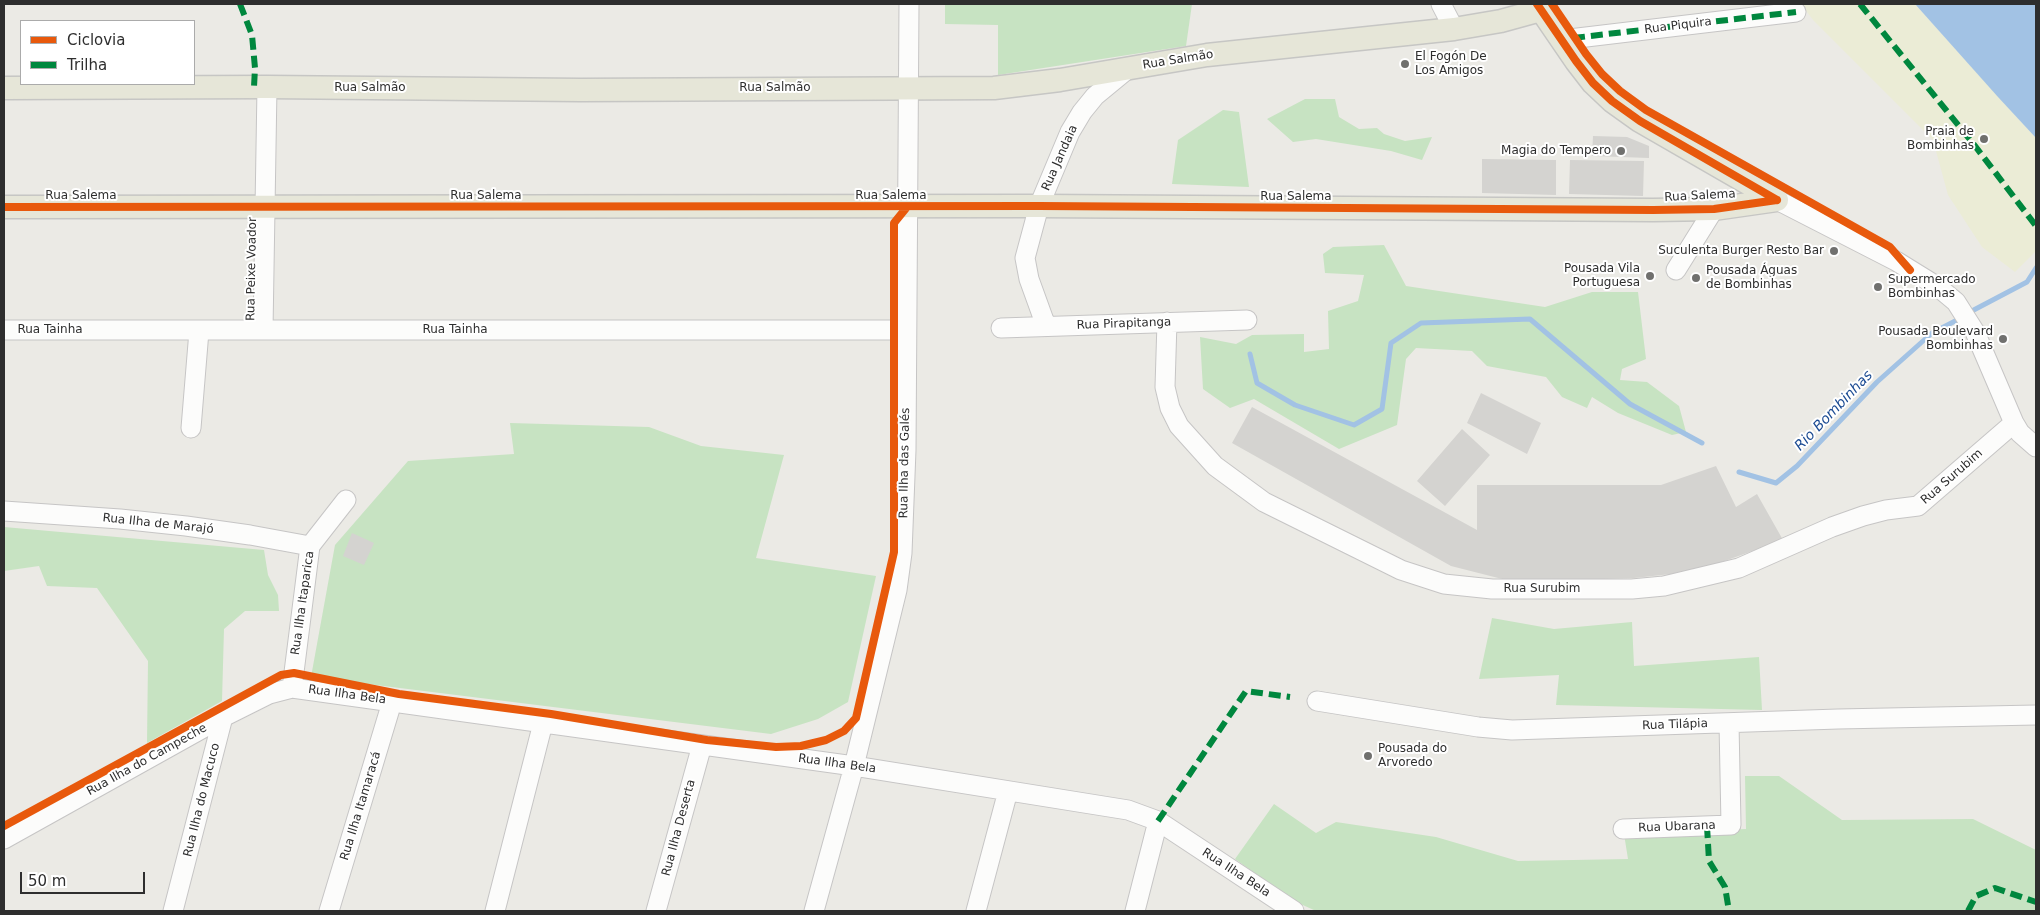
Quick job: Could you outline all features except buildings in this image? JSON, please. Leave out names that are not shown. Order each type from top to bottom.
[{"type":"main road","name":"Rua Salmão","points":[[4,88],[267,87],[571,90],[994,88],[1060,80],[1207,54],[1454,29],[1501,20],[1539,7]]},
{"type":"main road","points":[[1539,7],[1593,83],[1612,101],[1640,121],[1777,200]]},
{"type":"main road","name":"Rua Salema","points":[[4,207],[1039,206],[1714,209],[1777,200]]},
{"type":"street","name":"Rua Ilha das Galés","points":[[814,911],[854,766],[897,590],[902,553],[906,450],[909,4]]},
{"type":"street","points":[[1441,4],[1454,29]]},
{"type":"street","name":"Rua Piquira","points":[[1561,40],[1796,12]]},
{"type":"street","name":"Rua Jandaia","points":[[1046,326],[1029,279],[1025,258],[1039,206],[1070,132],[1082,112],[1095,96],[1130,67]]},
{"type":"street","name":"Rua Peixe Voador","points":[[263,330],[267,87]]},
{"type":"street","points":[[1777,200],[1896,261],[1938,288],[1958,306],[1970,324],[2014,423],[2020,433],[2036,447]]},
{"type":"street","points":[[1676,270],[1714,209]]},
{"type":"street","name":"Rua Pirapitanga","points":[[1002,328],[1247,320]]},
{"type":"street","name":"Rua Surubim","points":[[1168,322],[1164,387],[1170,408],[1179,426],[1193,444],[1215,466],[1264,502],[1401,570],[1444,584],[1492,589],[1632,589],[1664,586],[1739,568],[1832,527],[1863,516],[1886,510],[1918,506],[2014,423]]},
{"type":"street","name":"Rua Tainha","points":[[4,330],[906,330]]},
{"type":"street","points":[[191,428],[199,331]]},
{"type":"street","name":"Rua Ilha Itaparica","points":[[292,688],[310,546],[346,500]]},
{"type":"street","name":"Rua Ilha de Marajó","points":[[4,511],[120,519],[186,526],[310,546]]},
{"type":"street","name":"Rua Ilha Bela","points":[[292,688],[854,766],[1128,810],[1158,821],[1294,911]]},
{"type":"street","name":"Rua Ilha do Campeche","points":[[4,838],[269,694],[292,688]]},
{"type":"street","name":"Rua Tilápia","points":[[1317,701],[1512,730],[1848,718],[2036,716]]},
{"type":"street","name":"Rua Ilha Itamaracá","points":[[329,911],[392,702]]},
{"type":"street","name":"Rua Ilha do Macuco","points":[[173,911],[223,718]]},
{"type":"street","points":[[495,911],[543,722]]},
{"type":"street","name":"Rua Ubarana","points":[[1624,829],[1731,825],[1729,723]]},
{"type":"street","name":"Rua Ilha Deserta","points":[[656,911],[702,745]]},
{"type":"street","points":[[976,911],[1008,791]]},
{"type":"street","points":[[1135,911],[1158,821]]},
{"type":"green space","points":[[945,4],[1192,4],[1186,46],[998,75],[998,25],[945,24]]},
{"type":"green space","points":[[1305,99],[1335,99],[1339,117],[1359,129],[1377,128],[1384,134],[1405,141],[1432,137],[1422,160],[1391,151],[1316,139],[1293,142],[1267,119]]},
{"type":"green space","points":[[1223,110],[1239,112],[1249,187],[1172,184],[1178,140]]},
{"type":"green space","points":[[1384,245],[1406,286],[1545,307],[1592,292],[1638,292],[1646,359],[1622,369],[1620,380],[1647,382],[1679,406],[1686,432],[1672,435],[1618,413],[1592,397],[1587,408],[1562,397],[1546,377],[1487,366],[1472,351],[1416,348],[1406,359],[1397,425],[1339,449],[1254,399],[1230,408],[1203,389],[1200,337],[1236,344],[1252,335],[1304,334],[1304,352],[1329,349],[1328,311],[1358,301],[1364,275],[1325,273],[1323,254],[1333,247]]},
{"type":"green space","points":[[510,423],[649,427],[701,446],[784,455],[756,558],[876,576],[848,702],[818,719],[771,734],[311,677],[335,545],[408,461],[514,454]]},
{"type":"green space","points":[[4,527],[264,550],[268,575],[278,595],[279,611],[245,611],[224,629],[222,701],[147,743],[148,661],[97,588],[47,586],[39,566],[4,571]]},
{"type":"green space","points":[[1492,618],[1554,629],[1632,622],[1634,666],[1759,657],[1762,710],[1556,705],[1559,675],[1479,679]]},
{"type":"green space","points":[[1745,776],[1779,776],[1842,820],[1973,819],[2036,850],[2036,911],[1316,911],[1294,901],[1235,859],[1274,804],[1316,833],[1336,822],[1436,837],[1518,861],[1628,859],[1624,834],[1746,829]]},
{"type":"sand","name":"Praia de Bombinhas","points":[[1801,4],[1915,4],[2036,138],[2036,251],[2015,272],[1982,247],[1948,195],[1933,140],[1813,20]]},
{"type":"water","points":[[1915,4],[2036,4],[2036,138],[1998,97]]},
{"type":"waterway","name":"Rio Bombinhas","points":[[1968,313],[2027,282],[2036,268]]},
{"type":"waterway","name":"Rio Bombinhas","points":[[1739,472],[1776,483],[1797,466],[1877,382],[1932,333],[1961,318]]},
{"type":"waterway","points":[[1250,354],[1257,383],[1295,405],[1354,425],[1382,409],[1391,343],[1421,323],[1530,319],[1630,404],[1702,443]]},
{"type":"marked path","points":[[240,4],[252,35],[255,68],[254,87]]},
{"type":"marked path","points":[[1860,4],[1972,142],[2036,226]]},
{"type":"marked path","points":[[1573,38],[1796,12]]},
{"type":"marked path","points":[[1158,821],[1246,691],[1290,697]]},
{"type":"marked path","points":[[1707,826],[1709,861],[1725,887],[1729,911]]},
{"type":"marked path","points":[[1968,911],[1976,896],[1995,888],[2036,902]]},
{"type":"cycle path","points":[[1537,4],[1593,83],[1612,101],[1640,121],[1777,200]]},
{"type":"cycle path","points":[[1552,4],[1586,54],[1602,74],[1620,91],[1646,110],[1890,247],[1910,270]]},
{"type":"cycle path","points":[[4,207],[1039,206],[1653,210],[1714,209],[1777,200]]},
{"type":"cycle path","points":[[4,826],[281,675],[294,673],[399,694],[551,714],[707,740],[776,747],[801,746],[826,740],[844,731],[856,718],[894,552],[894,223],[907,207]]},
{"type":"place","name":"El Fogón De Los Amigos","points":[[1405,64]]},
{"type":"place","name":"Praia de Bombinhas","points":[[1984,139]]},
{"type":"place","name":"Magia do Tempero","points":[[1621,151]]},
{"type":"place","name":"Suculenta Burger Resto Bar","points":[[1834,251]]},
{"type":"place","name":"Pousada Vila Portuguesa","points":[[1650,276]]},
{"type":"place","name":"Pousada Águas de Bombinhas","points":[[1696,278]]},
{"type":"place","name":"Supermercado Bombinhas","points":[[1878,287]]},
{"type":"place","name":"Pousada Boulevard Bombinhas","points":[[2003,339]]},
{"type":"place","name":"Pousada do Arvoredo","points":[[1368,756]]}]
